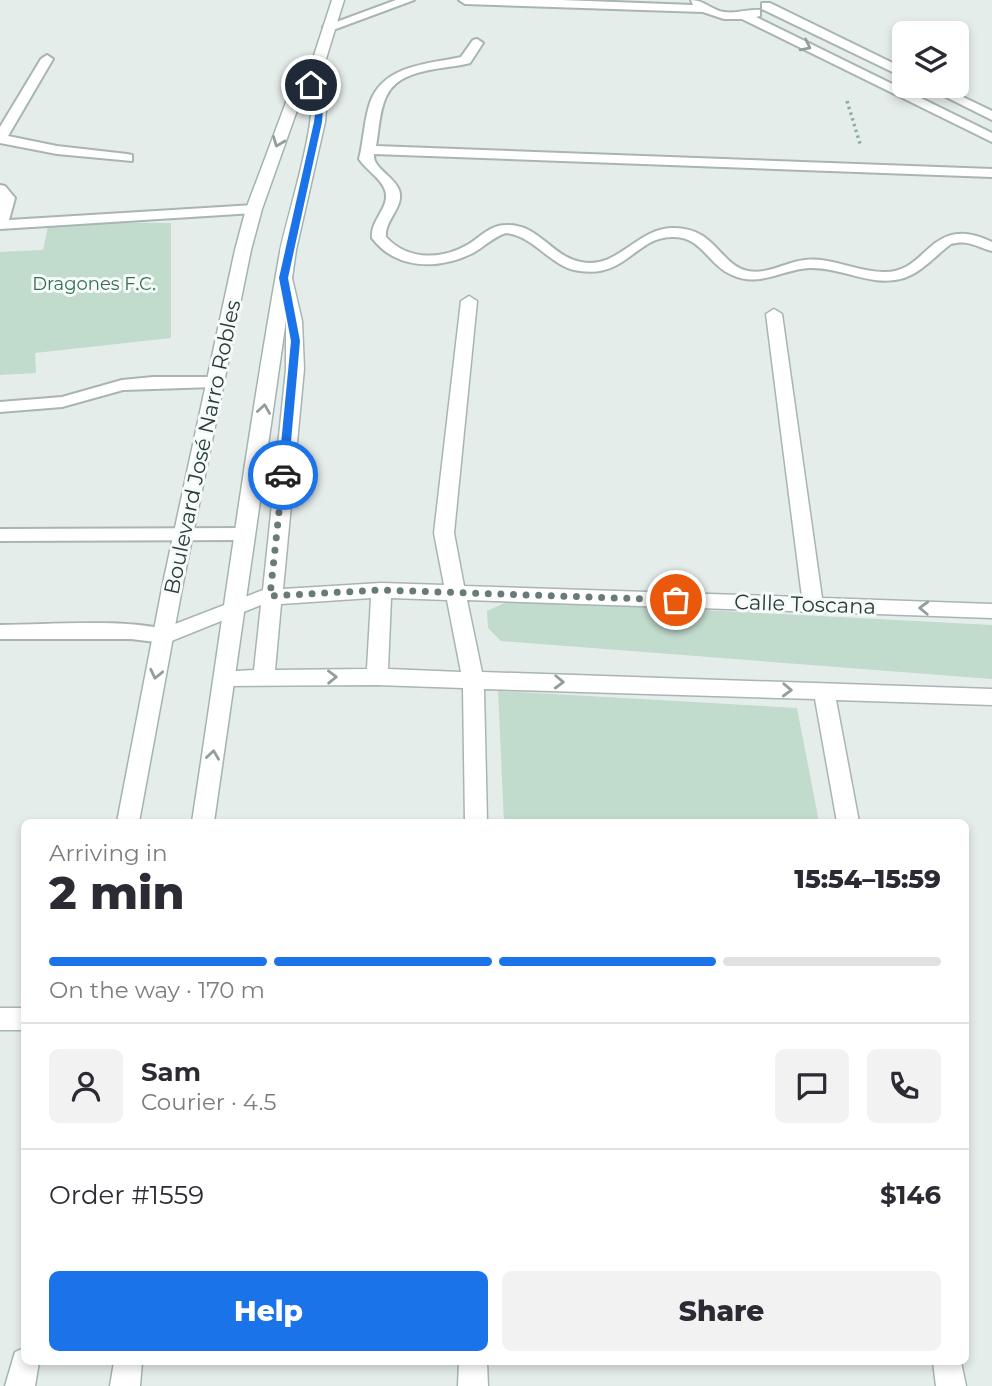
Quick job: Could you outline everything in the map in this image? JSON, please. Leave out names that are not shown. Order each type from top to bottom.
[{"type":"street","points":[[203,819],[284,278],[318,122],[320,99],[311,85],[338,0]]},
{"type":"street","name":"Boulevard José Narro Robles","points":[[129,819],[214,382],[254,209],[295,97],[311,85]]},
{"type":"street","points":[[264,678],[270,596],[295,369],[294,321],[284,278]]},
{"type":"street","points":[[469,301],[444,533],[473,679],[476,819]]},
{"type":"street","points":[[774,314],[813,604]]},
{"type":"street","points":[[377,677],[381,590]]},
{"type":"street","name":"Calle Toscana","points":[[164,636],[270,596],[381,590],[992,611]]},
{"type":"street","points":[[225,678],[473,679],[992,697]]},
{"type":"street","points":[[824,691],[847,819]]},
{"type":"street","points":[[0,1019],[21,1019]]},
{"type":"street","points":[[20,1386],[24,1365]]},
{"type":"street","points":[[125,1386],[128,1365]]},
{"type":"street","points":[[473,1365],[473,1386]]},
{"type":"street","points":[[948,1365],[951,1386]]},
{"type":"lane","points":[[329,27],[408,0]]},
{"type":"lane","points":[[465,0],[706,9],[724,15],[745,16],[992,138]]},
{"type":"lane","points":[[696,0],[706,9]]},
{"type":"lane","points":[[745,16],[767,3],[892,67]]},
{"type":"lane","points":[[477,43],[466,60],[419,69],[383,86],[378,95],[367,162],[387,182],[393,194],[391,206],[378,225],[379,238],[391,251],[420,260],[453,257],[495,232],[510,229],[523,232],[567,263],[596,268],[622,261],[651,236],[662,232],[686,233],[715,248],[731,269],[752,275],[811,264],[876,276],[897,276],[913,269],[934,247],[953,237],[973,238],[992,247]]},
{"type":"lane","points":[[47,59],[0,138],[57,150],[127,158]]},
{"type":"lane","points":[[955,98],[992,116]]},
{"type":"lane","points":[[369,150],[992,173]]},
{"type":"lane","points":[[0,189],[8,198],[0,225],[254,209]]},
{"type":"lane","points":[[0,407],[62,402],[121,385],[214,382]]},
{"type":"lane","points":[[0,535],[245,534]]},
{"type":"lane","points":[[0,632],[131,632],[164,636]]},
{"type":"path","points":[[847,101],[866,169]]},
{"type":"green space","name":"Dragones F.C.","points":[[49,222],[171,223],[171,338],[35,353],[36,373],[0,375],[0,252],[43,250]]},
{"type":"green space","points":[[511,600],[992,625],[992,679],[501,641],[488,628],[487,611]]},
{"type":"green space","points":[[498,691],[797,708],[818,819],[504,819]]},
{"type":"way so far","points":[[283,475],[270,596],[381,590],[676,600]]},
{"type":"route","points":[[283,475],[296,341],[284,278],[304,174],[318,122],[320,99],[311,85]]}]
